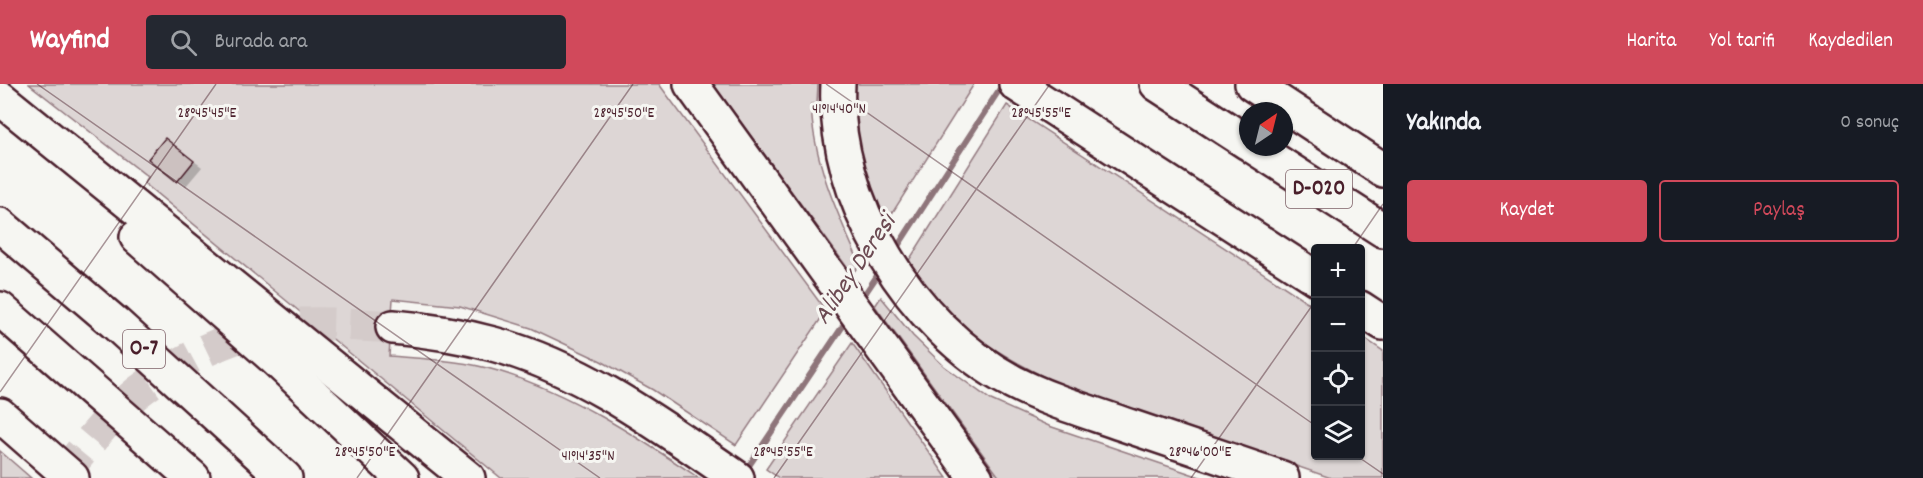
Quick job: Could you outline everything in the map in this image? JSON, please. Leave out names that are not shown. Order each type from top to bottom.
[{"type":"highway","points":[[691,84],[976,478]]},
{"type":"highway","points":[[838,84],[839,121],[852,183],[863,215],[881,251],[915,301],[964,348],[1012,381],[1054,400],[1282,478]]},
{"type":"highway","points":[[1016,84],[1311,275]]},
{"type":"highway","points":[[1157,84],[1239,137]]},
{"type":"highway","name":"D-020","points":[[1252,84],[1383,170]]},
{"type":"highway","points":[[0,98],[468,478]]},
{"type":"highway","points":[[0,117],[272,356],[402,478]]},
{"type":"highway","name":"D-020","points":[[1268,156],[1383,230]]},
{"type":"highway","name":"O-7","points":[[0,225],[115,323],[285,478]]},
{"type":"highway","name":"O-7","points":[[0,309],[193,478]]},
{"type":"highway","points":[[1365,311],[1383,323]]},
{"type":"highway","points":[[393,327],[457,335],[527,356],[630,406],[737,478]]},
{"type":"highway","points":[[0,416],[72,478]]},
{"type":"shaded area","points":[[29,84],[659,84],[826,311],[736,445],[653,390],[601,361],[531,328],[460,306],[393,299],[389,356],[471,364],[525,380],[602,417],[699,478],[501,478],[144,183],[148,177]]},
{"type":"shaded area","points":[[713,84],[818,84],[817,104],[811,104],[816,146],[835,206],[860,264],[852,274]]},
{"type":"shaded area","points":[[850,84],[974,84],[886,223],[862,155]]},
{"type":"shaded area","points":[[1007,105],[1311,304],[1311,460],[1365,460],[1365,339],[1383,351],[1383,478],[1331,478],[1057,383],[1011,359],[973,334],[940,303],[908,262]]},
{"type":"shaded area","points":[[881,297],[913,336],[944,366],[991,400],[1049,426],[1203,478],[1000,478],[875,306]]},
{"type":"shaded area","points":[[852,343],[947,478],[779,478],[766,469]]},
{"type":"shaded area","points":[[0,451],[31,478],[0,478]]},
{"type":"building","points":[[165,138],[194,161],[177,182],[148,159]]},
{"type":"waterway","name":"Alibey Deresi","points":[[894,252],[1003,84]]},
{"type":"waterway","name":"Alibey Deresi","points":[[860,301],[881,270]]},
{"type":"waterway","name":"Alibey Deresi","points":[[744,473],[849,317]]},
{"type":"tunnel","points":[[61,478],[97,433],[138,392],[175,367],[215,346],[279,326],[336,324],[393,327]]}]
